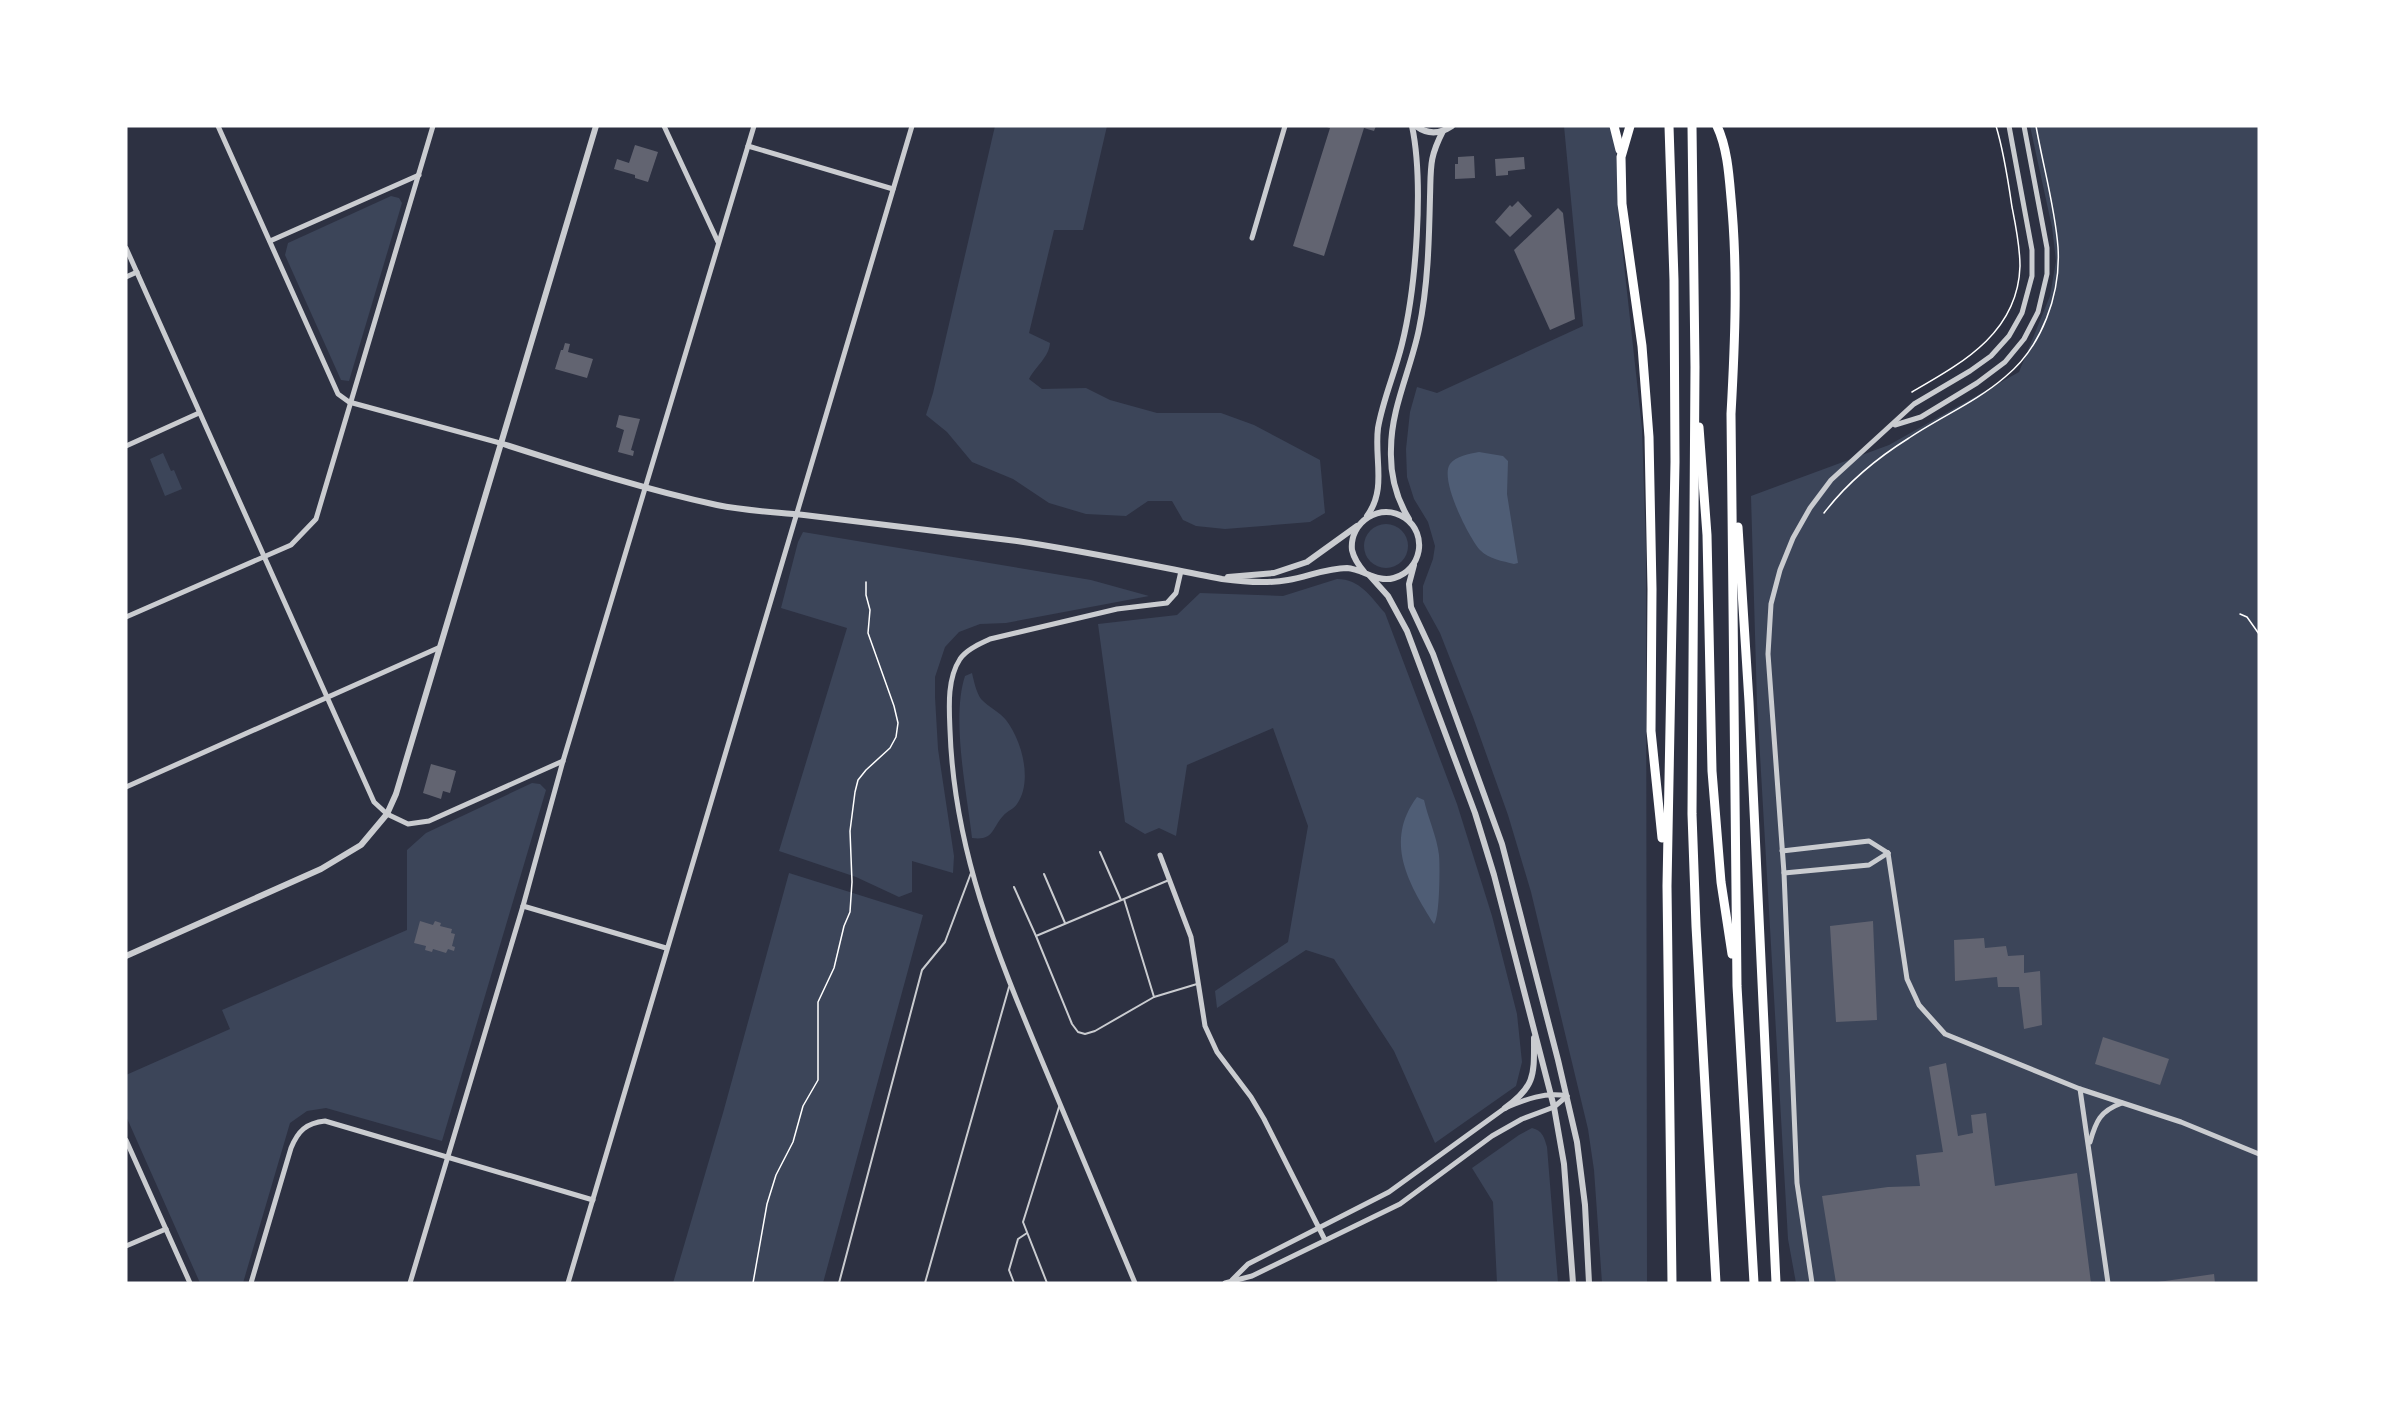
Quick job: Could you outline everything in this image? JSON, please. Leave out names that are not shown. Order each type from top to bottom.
[{"type":"highway","points":[[1614,126],[1621,157],[1622,204],[1642,346],[1649,427],[1652,567],[1651,731],[1667,886]]},
{"type":"highway","points":[[1669,126],[1674,280],[1675,462],[1667,886],[1672,1283]]},
{"type":"highway","points":[[1692,126],[1695,367],[1692,814],[1716,1283]]},
{"type":"highway","points":[[1718,126],[1730,189],[1735,252],[1735,327],[1731,414],[1737,986],[1754,1283]]},
{"type":"highway","points":[[1621,157],[1630,127]]},
{"type":"highway","points":[[1695,367],[1707,535],[1712,771],[1721,882],[1737,986]]},
{"type":"highway","points":[[1731,414],[1749,702],[1776,1283]]},
{"type":"street","points":[[219,126],[338,394],[350,402],[500,443],[647,488],[720,505],[1018,542],[1240,582],[1268,582],[1344,568],[1380,579],[1396,578],[1415,562]]},
{"type":"street","points":[[126,617],[291,545],[316,519],[433,126]]},
{"type":"street","points":[[126,956],[321,869],[361,845],[387,814],[396,794],[596,126]]},
{"type":"street","points":[[664,126],[718,242]]},
{"type":"street","points":[[410,1283],[524,906],[563,761],[647,488],[754,126]]},
{"type":"street","points":[[568,1283],[912,126]]},
{"type":"street","points":[[1252,238],[1285,126]]},
{"type":"street","points":[[1452,126],[1443,131],[1431,133],[1414,126],[1416,199],[1410,307],[1402,346],[1379,426],[1378,492],[1373,508],[1354,536],[1352,549],[1357,562],[1388,596],[1401,618],[1459,768],[1492,867],[1554,1107],[1564,1164],[1573,1283]]},
{"type":"street","points":[[1812,1283],[1797,1183],[1784,873],[1768,654],[1769,621],[1775,587],[1793,538],[1820,494],[1857,454],[1893,425],[1914,404],[1991,356],[2009,336],[2024,307],[2032,276],[2032,250],[2009,126]]},
{"type":"street","points":[[1893,425],[1921,417],[1977,383],[2005,362],[2024,339],[2038,312],[2046,280],[2047,248],[2024,126]]},
{"type":"street","points":[[1443,131],[1430,163],[1427,278],[1422,313],[1394,421],[1391,465],[1396,490],[1420,544],[1409,584],[1411,607],[1433,654],[1502,844],[1567,1096],[1577,1142],[1585,1205],[1589,1283]]},
{"type":"street","points":[[748,146],[893,189]]},
{"type":"street","points":[[270,240],[419,175]]},
{"type":"street","points":[[126,248],[374,802],[387,814],[408,824],[429,821],[563,761]]},
{"type":"street","points":[[126,277],[137,272]]},
{"type":"street","points":[[126,446],[199,413]]},
{"type":"street","points":[[1220,578],[1274,573],[1307,562],[1379,512],[1401,515],[1413,525]]},
{"type":"street","points":[[1135,1283],[997,952],[971,873],[964,848],[950,750],[949,711],[951,685],[961,658],[972,648],[990,639],[1117,609],[1167,603],[1176,593],[1181,571]]},
{"type":"street","points":[[126,787],[438,648]]},
{"type":"street","points":[[1782,851],[1869,841],[1888,853],[1907,980],[1919,1005],[1945,1034],[1967,1045],[2080,1089],[2181,1122],[2259,1154]]},
{"type":"street","points":[[1784,873],[1869,865],[1888,853]]},
{"type":"street","points":[[1160,855],[1191,937],[1205,1026],[1217,1052],[1260,1112],[1324,1240]]},
{"type":"street","points":[[524,906],[666,948]]},
{"type":"street","points":[[1228,1282],[1248,1264],[1389,1192],[1522,1096],[1530,1084],[1534,1065],[1534,1028]]},
{"type":"street","points":[[2080,1089],[2108,1283]]},
{"type":"street","points":[[1505,1108],[1550,1093],[1567,1096]]},
{"type":"street","points":[[1228,1282],[1252,1276],[1400,1204],[1506,1127],[1554,1107],[1567,1096]]},
{"type":"street","points":[[2089,1146],[2096,1121],[2110,1107],[2123,1102]]},
{"type":"street","points":[[251,1283],[291,1148],[298,1132],[309,1124],[325,1121],[593,1200]]},
{"type":"street","points":[[126,1140],[190,1283]]},
{"type":"street","points":[[126,1246],[166,1229]]},
{"type":"lane","points":[[1100,852],[1122,899],[1154,997]]},
{"type":"lane","points":[[839,1283],[922,970],[945,942],[971,873]]},
{"type":"lane","points":[[1044,874],[1065,923]]},
{"type":"lane","points":[[1035,936],[1169,880]]},
{"type":"lane","points":[[1014,886],[1072,1024],[1078,1032],[1085,1034],[1095,1030],[1154,997],[1198,984]]},
{"type":"lane","points":[[925,1283],[1010,984]]},
{"type":"lane","points":[[1047,1283],[1023,1222],[1060,1104]]},
{"type":"lane","points":[[1014,1283],[1009,1270],[1018,1239],[1027,1233]]},
{"type":"path","points":[[1912,392],[1971,357],[1989,340],[2003,320],[2015,296],[2020,268],[2019,241],[1996,126]]},
{"type":"path","points":[[1824,513],[1843,491],[1894,447],[1985,392],[2007,376],[2030,350],[2040,333],[2054,296],[2058,247],[2036,126]]},
{"type":"path","points":[[753,1283],[767,1204],[776,1175],[793,1142],[803,1106],[818,1080],[818,1002],[834,968],[844,926],[850,912],[852,882],[850,831],[858,780],[890,748],[896,737],[898,723],[894,706],[868,633],[870,610],[866,595],[867,582]]},
{"type":"path","points":[[2240,614],[2247,617],[2259,633]]},
{"type":"shaded area","points":[[995,126],[1107,126],[1083,230],[1054,230],[1029,333],[1050,343],[1045,357],[1029,379],[1042,389],[1086,388],[1110,400],[1157,413],[1221,413],[1254,425],[1320,460],[1325,513],[1310,522],[1225,529],[1196,526],[1183,520],[1172,501],[1148,501],[1126,516],[1086,514],[1049,503],[1013,479],[972,462],[947,432],[926,415]]},
{"type":"shaded area","points":[[1564,126],[1610,126],[1616,139],[1618,210],[1642,428],[1646,550],[1647,1283],[1602,1283],[1594,1170],[1588,1129],[1531,892],[1508,815],[1473,717],[1440,633],[1423,602],[1423,586],[1433,559],[1435,546],[1428,522],[1414,499],[1407,477],[1406,449],[1410,412],[1417,387],[1437,393],[1583,326]]},
{"type":"shaded area","points":[[2030,126],[2259,126],[2259,1283],[1796,1283],[1788,1239],[1757,703],[1751,496],[1889,445],[2019,372],[2050,296],[2056,261],[2052,227]]},
{"type":"shaded area","points":[[391,196],[399,198],[402,203],[349,381],[341,380],[285,255],[288,243]]},
{"type":"shaded area","points":[[1479,452],[1503,456],[1508,461],[1507,494],[1518,563],[1514,564],[1487,556],[1480,550],[1469,534],[1452,495],[1448,482],[1450,464],[1459,457]]},
{"type":"shaded area","points":[[163,453],[182,489],[165,496],[150,459]]},
{"type":"shaded area","points":[[1386,524],[1402,530],[1408,546],[1402,562],[1386,568],[1370,562],[1364,546],[1370,530]]},
{"type":"shaded area","points":[[803,532],[1091,580],[1149,596],[1006,623],[980,624],[959,632],[945,647],[935,677],[935,697],[938,749],[954,856],[953,873],[912,861],[912,892],[899,897],[856,877],[779,851],[847,628],[781,608],[798,542]]},
{"type":"shaded area","points":[[1337,579],[1359,586],[1385,613],[1457,804],[1492,916],[1517,1014],[1522,1062],[1516,1086],[1435,1143],[1394,1051],[1334,959],[1306,950],[1217,1008],[1215,991],[1288,942],[1308,826],[1273,728],[1187,765],[1176,836],[1159,828],[1145,834],[1125,822],[1098,624],[1177,615],[1200,593],[1283,596]]},
{"type":"shaded area","points":[[972,673],[981,699],[1003,717],[1012,729],[1021,750],[1025,773],[1022,795],[1017,804],[1003,816],[992,833],[985,838],[972,838],[960,734],[961,693],[965,676]]},
{"type":"shaded area","points":[[532,783],[540,784],[546,790],[442,1141],[326,1108],[307,1111],[290,1123],[243,1283],[200,1283],[126,1116],[126,1075],[230,1029],[222,1010],[407,930],[407,850],[426,833]]},
{"type":"shaded area","points":[[1417,797],[1424,800],[1439,855],[1438,902],[1434,924],[1408,877],[1403,862],[1402,830],[1407,813]]},
{"type":"shaded area","points":[[789,873],[923,915],[823,1283],[673,1283],[723,1113]]},
{"type":"shaded area","points":[[1532,1128],[1541,1133],[1547,1147],[1558,1283],[1497,1283],[1493,1202],[1472,1168]]},
{"type":"building","points":[[1324,126],[1376,126],[1374,131],[1364,128],[1324,256],[1293,246],[1330,128]]},
{"type":"building","points":[[635,145],[658,152],[648,182],[635,178],[635,175],[614,169],[617,159],[629,163]]},
{"type":"building","points":[[1474,156],[1475,178],[1455,179],[1455,164],[1458,164],[1458,157]]},
{"type":"building","points":[[1524,157],[1525,169],[1508,171],[1508,175],[1496,176],[1495,159]]},
{"type":"building","points":[[1518,201],[1532,216],[1510,237],[1495,222],[1510,205],[1512,207]]},
{"type":"building","points":[[1558,208],[1563,213],[1575,319],[1550,330],[1514,250]]},
{"type":"building","points":[[565,343],[570,344],[568,352],[593,359],[587,378],[555,369]]},
{"type":"building","points":[[619,415],[640,419],[631,450],[634,451],[633,456],[618,452],[624,430],[616,427]]},
{"type":"building","points":[[431,764],[456,771],[450,793],[443,791],[441,799],[423,793]]},
{"type":"building","points":[[420,921],[433,925],[435,921],[441,923],[440,926],[452,929],[451,933],[455,934],[452,946],[455,947],[454,951],[448,949],[446,953],[433,949],[432,952],[425,950],[426,946],[414,943]]},
{"type":"building","points":[[1873,921],[1877,1020],[1836,1022],[1830,926]]},
{"type":"building","points":[[1984,938],[1985,948],[2006,946],[2008,956],[2024,955],[2024,973],[2040,971],[2042,1025],[2024,1029],[2019,987],[1998,987],[1997,977],[1955,981],[1954,940]]},
{"type":"building","points":[[2103,1037],[2169,1059],[2160,1085],[2095,1064]]},
{"type":"building","points":[[1946,1063],[1958,1136],[1973,1133],[1971,1115],[1986,1113],[1995,1186],[2077,1173],[2091,1283],[1836,1283],[1822,1196],[1888,1187],[1920,1186],[1916,1155],[1943,1152],[1929,1067]]},
{"type":"building","points":[[2214,1274],[2215,1283],[2158,1283],[2158,1282]]}]
